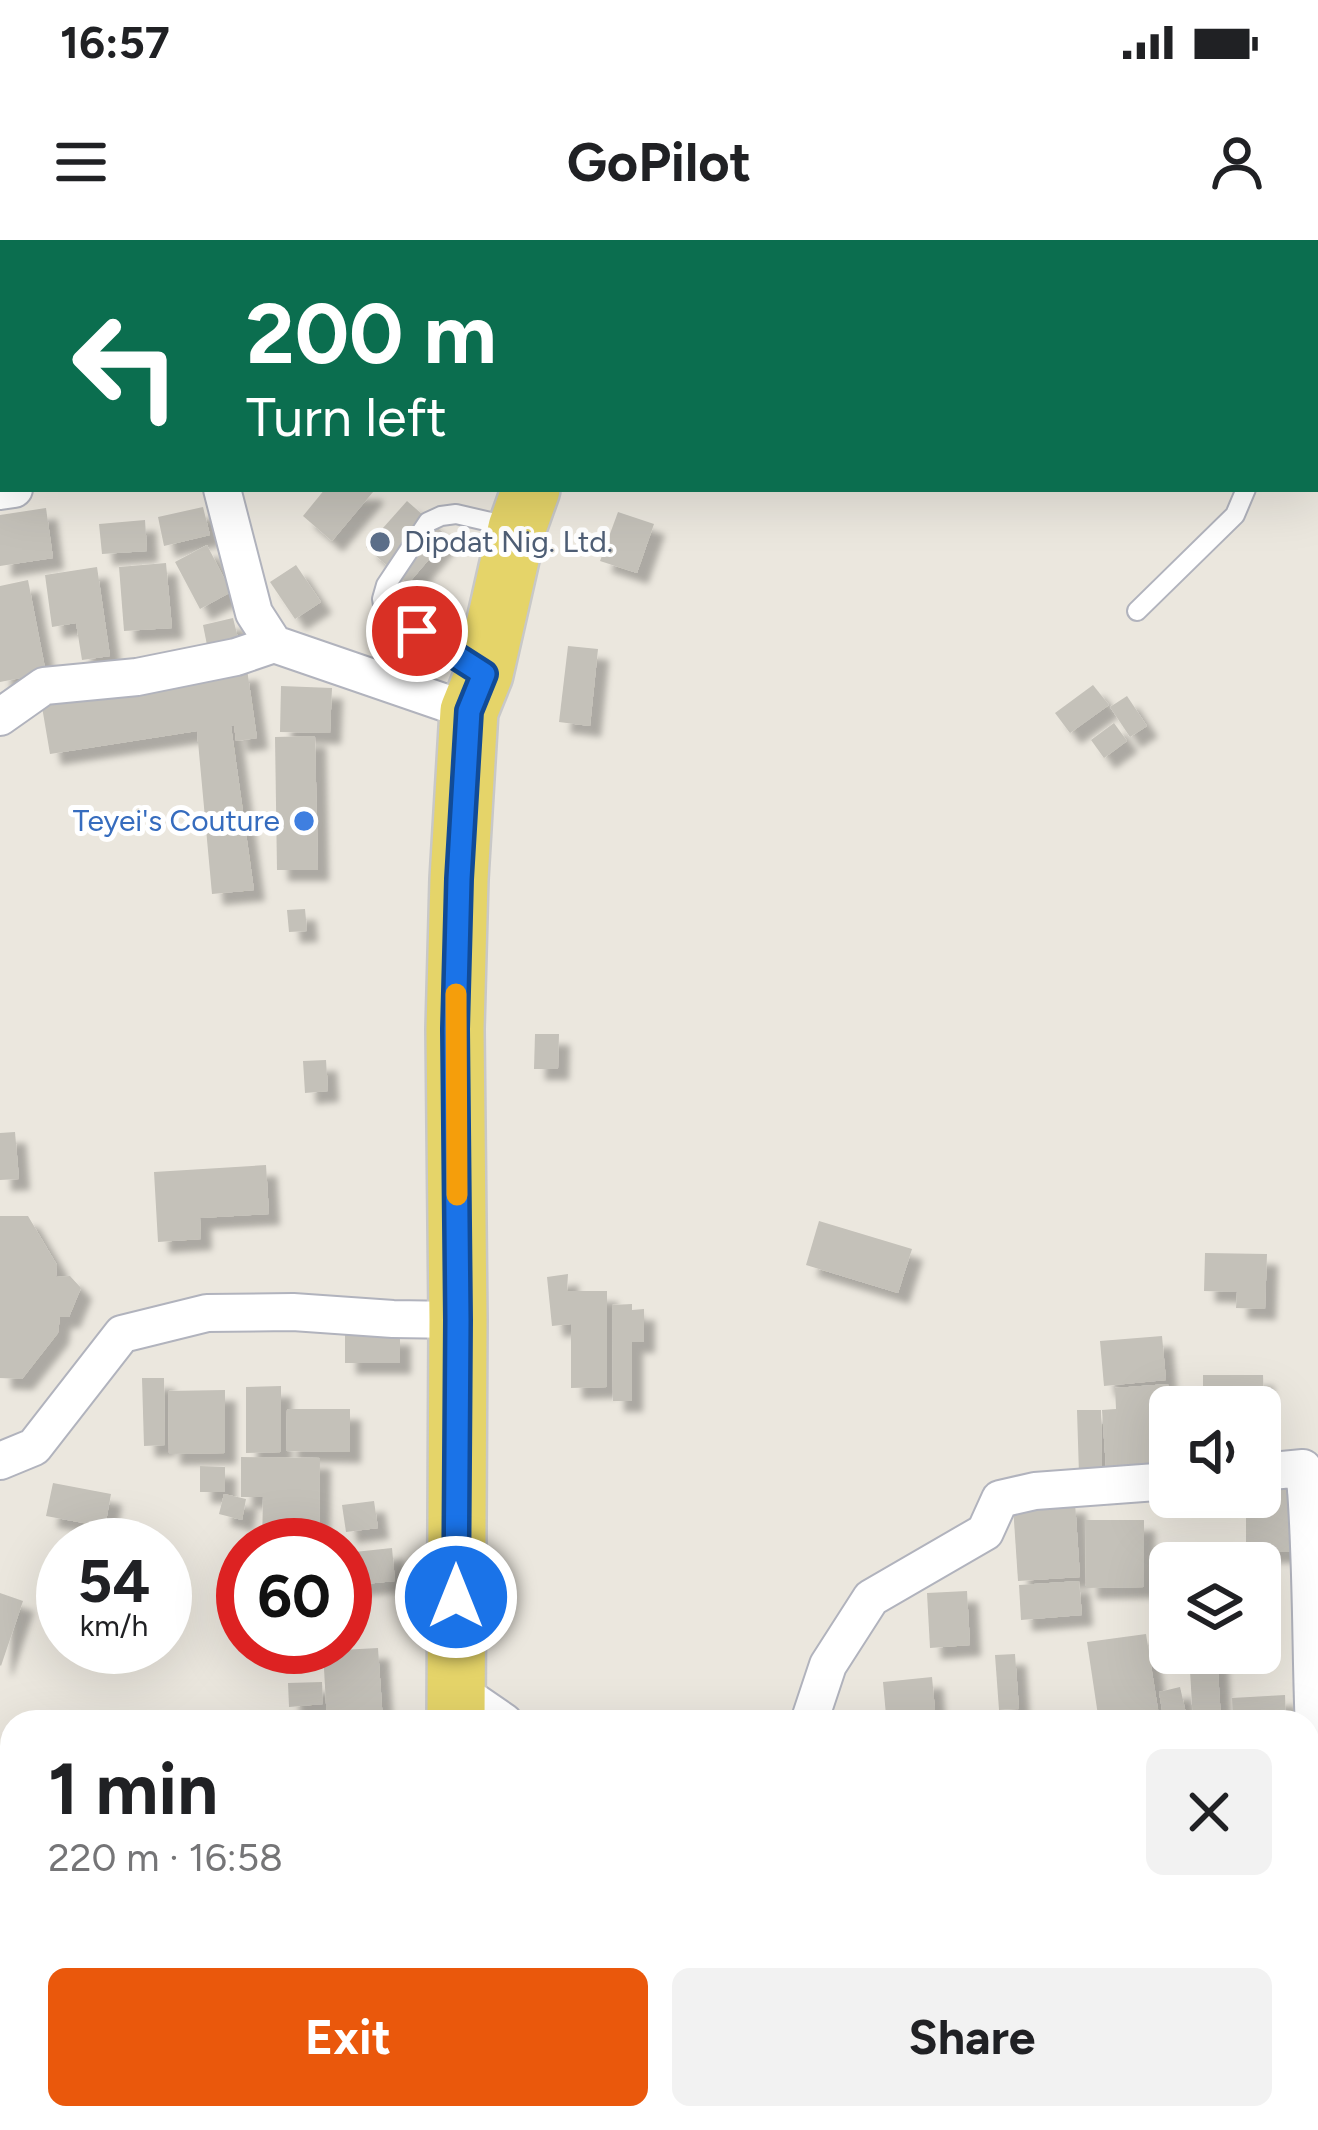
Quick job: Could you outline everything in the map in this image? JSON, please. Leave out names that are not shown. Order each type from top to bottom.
[{"type":"main road","points":[[456,1706],[459,879],[477,693],[524,509]]},
{"type":"street","points":[[223,492],[254,613],[274,644]]},
{"type":"street","points":[[0,717],[44,686],[137,677],[236,657],[274,644],[477,693]]},
{"type":"street","points":[[0,1461],[34,1447],[122,1334],[207,1313],[458,1320]]},
{"type":"street","points":[[1281,1470],[1303,1468],[1312,1488],[1312,1710]]},
{"type":"street","points":[[813,1710],[828,1665],[871,1598],[985,1532],[1000,1499],[1035,1491],[1149,1483]]},
{"type":"lane","points":[[1137,611],[1235,515],[1245,492]]},
{"type":"lane","points":[[477,693],[384,610],[382,598],[428,523],[441,516],[524,509]]},
{"type":"building","points":[[323,492],[373,492],[332,541],[303,516]]},
{"type":"building","points":[[407,501],[448,537],[408,584],[366,547]]},
{"type":"building","points":[[203,507],[210,535],[164,546],[158,517]]},
{"type":"building","points":[[46,508],[53,558],[0,566],[0,515]]},
{"type":"building","points":[[618,512],[654,524],[637,573],[600,561]]},
{"type":"building","points":[[145,520],[147,551],[102,554],[99,524]]},
{"type":"building","points":[[207,545],[231,592],[200,609],[175,562]]},
{"type":"building","points":[[166,563],[172,628],[124,631],[119,567]]},
{"type":"building","points":[[296,565],[321,602],[295,619],[270,582]]},
{"type":"building","points":[[97,567],[110,656],[82,660],[76,623],[52,627],[45,575]]},
{"type":"building","points":[[28,580],[46,673],[0,682],[0,586]]},
{"type":"building","points":[[233,618],[238,638],[207,645],[203,625]]},
{"type":"building","points":[[568,646],[598,649],[590,726],[559,722]]},
{"type":"building","points":[[247,669],[257,738],[236,741],[231,726],[254,890],[212,894],[197,731],[50,754],[41,701]]},
{"type":"building","points":[[1093,685],[1109,705],[1070,733],[1055,713]]},
{"type":"building","points":[[281,686],[332,688],[330,733],[280,732]]},
{"type":"building","points":[[1127,696],[1147,726],[1130,737],[1110,707]]},
{"type":"building","points":[[1114,723],[1127,741],[1104,758],[1091,740]]},
{"type":"building","points":[[315,736],[318,870],[277,870],[275,737]]},
{"type":"building","points":[[305,909],[307,931],[289,932],[287,910]]},
{"type":"building","points":[[535,1034],[559,1034],[558,1069],[534,1069]]},
{"type":"building","points":[[326,1060],[328,1091],[305,1093],[303,1061]]},
{"type":"building","points":[[15,1132],[19,1179],[0,1180],[0,1133]]},
{"type":"building","points":[[266,1165],[269,1214],[200,1218],[201,1239],[158,1242],[154,1172]]},
{"type":"building","points":[[0,1216],[28,1216],[57,1265],[56,1277],[70,1276],[81,1288],[69,1317],[60,1317],[58,1333],[22,1379],[0,1378]]},
{"type":"building","points":[[819,1221],[912,1249],[898,1293],[806,1265]]},
{"type":"building","points":[[1205,1253],[1267,1254],[1265,1309],[1236,1308],[1237,1292],[1204,1291]]},
{"type":"building","points":[[568,1274],[567,1291],[607,1291],[607,1387],[571,1388],[571,1324],[552,1326],[547,1277]]},
{"type":"building","points":[[632,1304],[632,1310],[644,1309],[644,1342],[632,1342],[632,1401],[613,1401],[612,1305]]},
{"type":"building","points":[[345,1334],[400,1334],[400,1363],[345,1363]]},
{"type":"building","points":[[1162,1336],[1166,1380],[1104,1386],[1100,1341]]},
{"type":"building","points":[[1203,1375],[1263,1375],[1263,1386],[1203,1386]]},
{"type":"building","points":[[142,1378],[164,1378],[165,1445],[144,1446]]},
{"type":"building","points":[[1168,1384],[1149,1386],[1149,1465],[1106,1468],[1102,1410],[1116,1409],[1115,1388]]},
{"type":"building","points":[[281,1386],[281,1452],[246,1453],[246,1387]]},
{"type":"building","points":[[225,1390],[225,1453],[169,1454],[168,1391]]},
{"type":"building","points":[[287,1409],[350,1409],[350,1452],[286,1451]]},
{"type":"building","points":[[1077,1410],[1101,1410],[1102,1474],[1079,1475]]},
{"type":"building","points":[[241,1457],[320,1458],[319,1518],[263,1518],[263,1497],[241,1497]]},
{"type":"building","points":[[200,1466],[225,1467],[225,1492],[200,1492]]},
{"type":"building","points":[[1281,1480],[1297,1480],[1298,1552],[1281,1552],[1281,1542],[1246,1542],[1246,1518],[1281,1518]]},
{"type":"building","points":[[53,1483],[111,1494],[107,1518],[46,1516]]},
{"type":"building","points":[[224,1494],[246,1499],[242,1518],[219,1514]]},
{"type":"building","points":[[374,1501],[378,1528],[372,1529],[372,1518],[344,1518],[342,1505]]},
{"type":"building","points":[[1075,1502],[1080,1577],[1018,1581],[1013,1506]]},
{"type":"building","points":[[1085,1520],[1144,1520],[1144,1587],[1086,1588]]},
{"type":"building","points":[[392,1548],[395,1581],[372,1583],[372,1550]]},
{"type":"building","points":[[1079,1581],[1082,1615],[1021,1620],[1019,1585]]},
{"type":"building","points":[[967,1591],[970,1645],[930,1648],[927,1593]]},
{"type":"building","points":[[0,1593],[23,1601],[1,1666],[0,1665]]},
{"type":"building","points":[[1146,1634],[1158,1710],[1097,1710],[1087,1642]]},
{"type":"building","points":[[372,1648],[378,1648],[382,1710],[326,1710],[324,1674],[372,1674]]},
{"type":"building","points":[[1015,1654],[1019,1709],[999,1710],[995,1655]]},
{"type":"building","points":[[1190,1674],[1218,1674],[1220,1710],[1192,1710]]},
{"type":"building","points":[[932,1677],[935,1710],[886,1710],[883,1682]]},
{"type":"building","points":[[322,1682],[323,1704],[289,1707],[288,1683]]},
{"type":"building","points":[[1180,1687],[1185,1710],[1162,1710],[1159,1692]]},
{"type":"building","points":[[1285,1695],[1286,1710],[1232,1710],[1232,1698]]},
{"type":"slow traffic","points":[[456,994],[457,1195]]},
{"type":"place","name":"Dipdat Nig. Ltd.","points":[[380,542]]},
{"type":"place","name":"Teyei's Couture","points":[[304,821]]},
{"type":"route","points":[[417,631],[484,674],[469,711],[459,879],[456,1597]]}]
